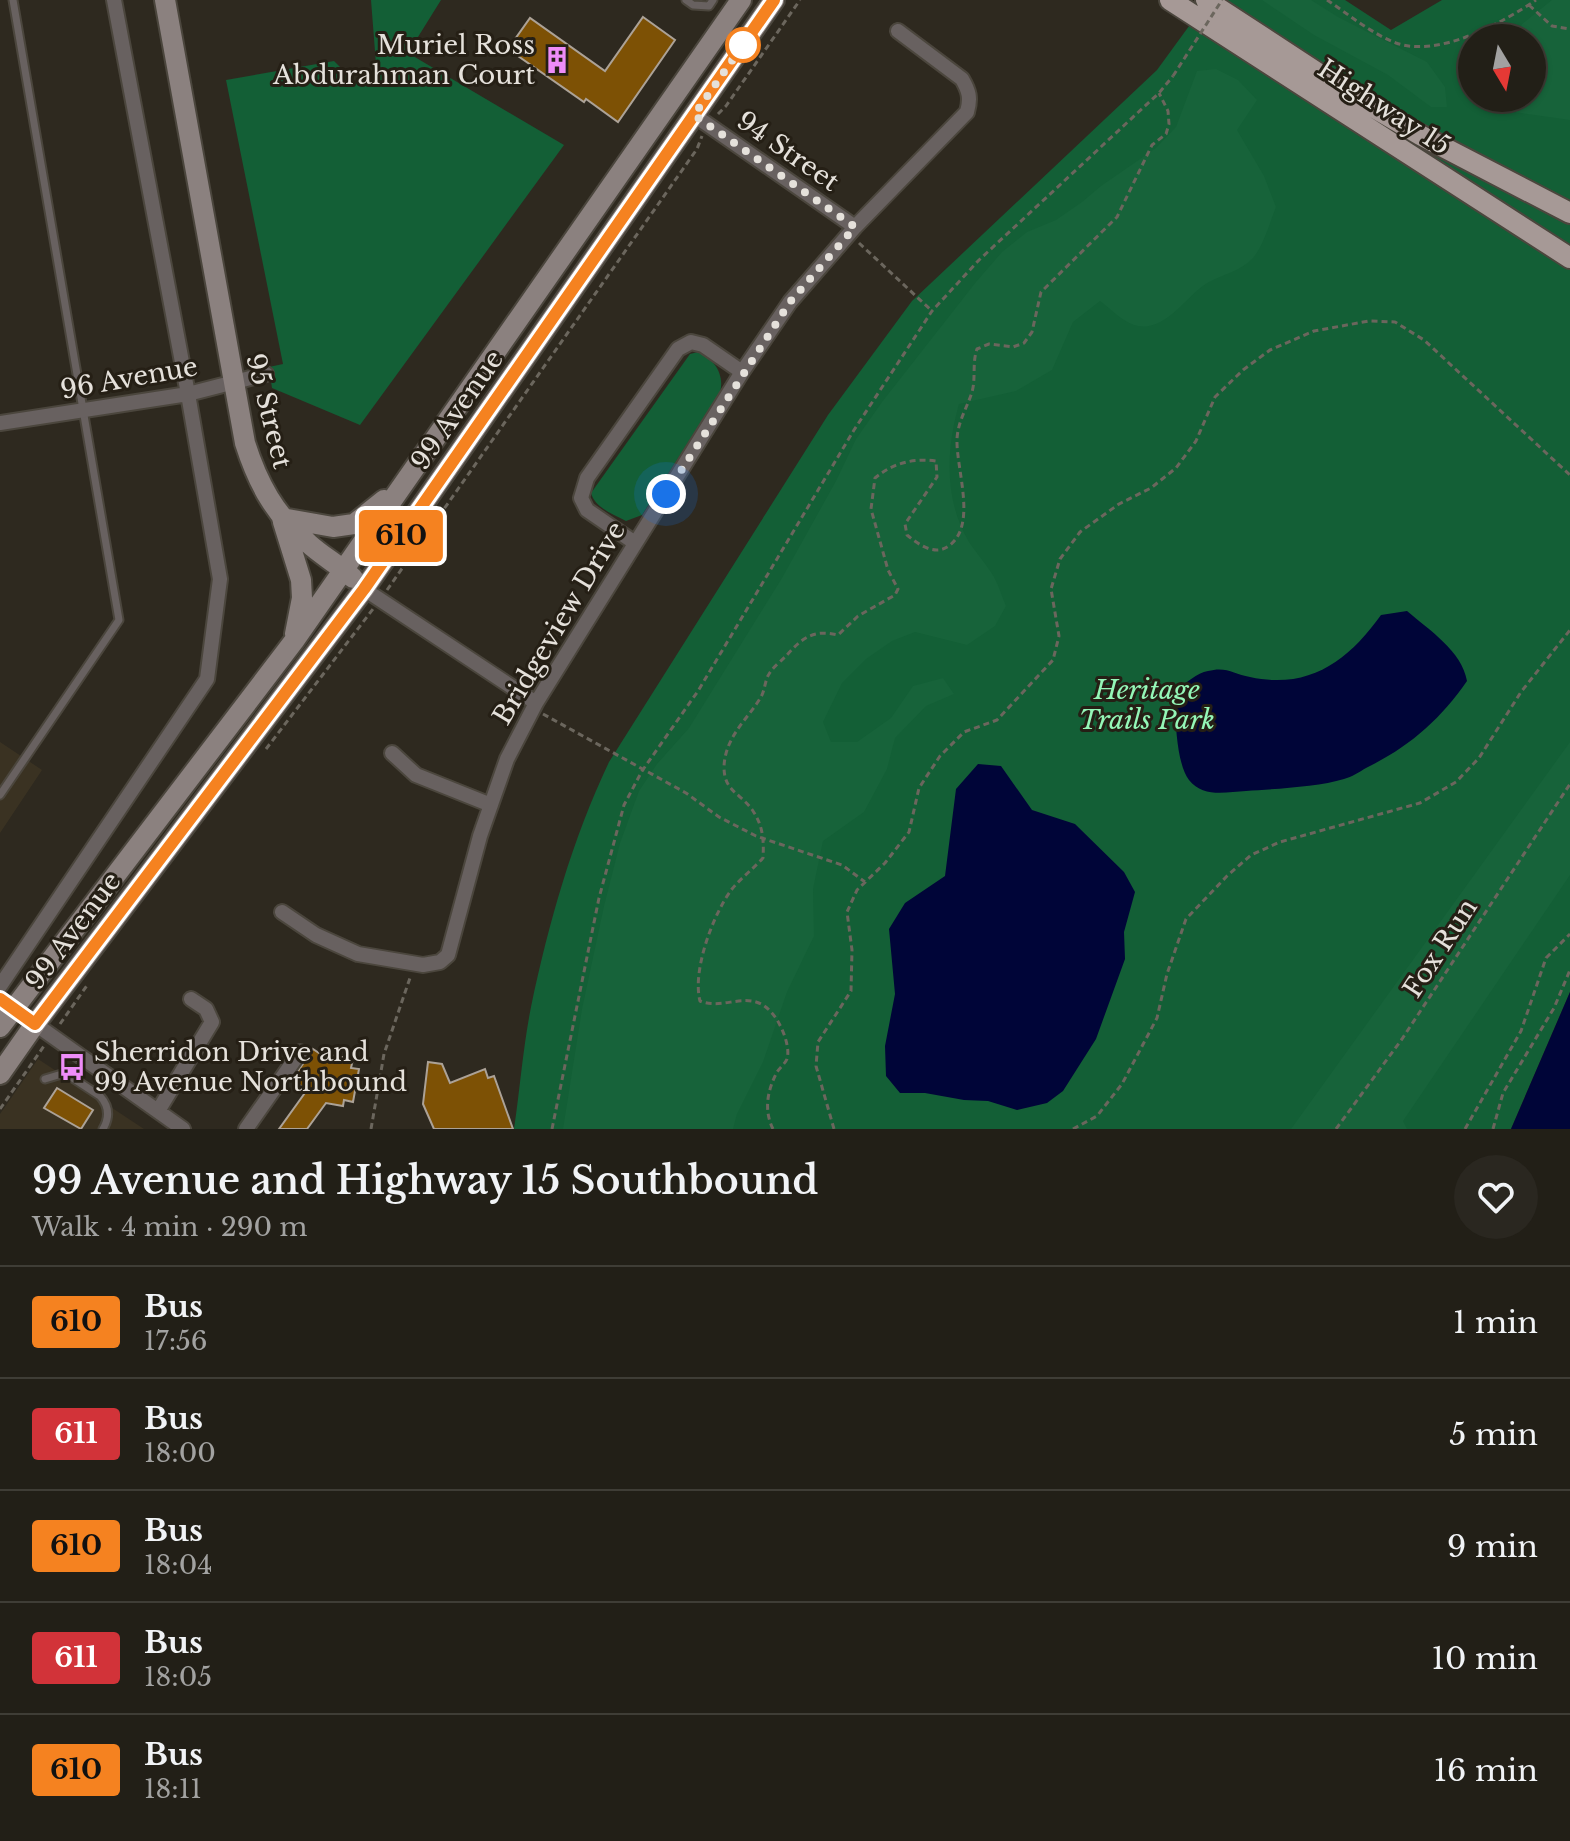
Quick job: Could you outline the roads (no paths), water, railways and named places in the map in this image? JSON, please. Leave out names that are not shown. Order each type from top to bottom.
[{"type":"main road","name":"95 Street","points":[[165,0],[243,437],[258,481],[282,518],[364,589]]},
{"type":"main road","name":"99 Avenue","points":[[0,1027],[7,1004],[294,641],[741,0]]},
{"type":"main road","name":"99 Avenue","points":[[0,1074],[364,589],[774,0]]},
{"type":"main road","name":"Highway 15","points":[[1170,0],[1570,258]]},
{"type":"main road","name":"Highway 15","points":[[1206,0],[1396,121],[1570,213]]},
{"type":"main road","points":[[294,641],[302,598],[301,580],[282,518],[333,527],[354,524],[400,487]]},
{"type":"street","points":[[114,0],[188,394]]},
{"type":"street","name":"Bridgeview Drive","points":[[282,912],[316,935],[358,954],[431,964],[440,962],[448,955],[480,836],[507,759],[534,706],[742,372],[790,302],[852,230],[967,112],[969,90],[962,79],[898,31]]},
{"type":"street","name":"94 Street","points":[[694,115],[852,230]]},
{"type":"street","points":[[635,543],[587,510],[581,498],[587,478],[678,349],[691,342],[703,345],[742,372]]},
{"type":"street","name":"96 Avenue","points":[[0,423],[188,394],[266,374]]},
{"type":"street","name":"99 Avenue","points":[[0,986],[207,679],[220,579],[188,394]]},
{"type":"street","name":"95 Street","points":[[364,589],[534,706]]},
{"type":"street","points":[[392,753],[416,775],[491,805]]},
{"type":"street","points":[[158,1111],[212,1022],[206,1009],[191,999]]},
{"type":"street","points":[[7,1004],[183,1129]]},
{"type":"street","points":[[246,1129],[300,1052]]},
{"type":"lane","points":[[0,795],[119,620],[13,0]]},
{"type":"lane","points":[[686,0],[693,5],[709,6],[713,0]]},
{"type":"lane","points":[[45,1079],[65,1073],[100,1096],[109,1115],[103,1129]]},
{"type":"place","name":"Muriel Ross Abdurahman Court","points":[[557,60]]},
{"type":"place","name":"Sherridon Drive and 99 Avenue Northbound","points":[[72,1067]]},
{"type":"park label","name":"Heritage Trails Park","points":[[1147,705]]}]
